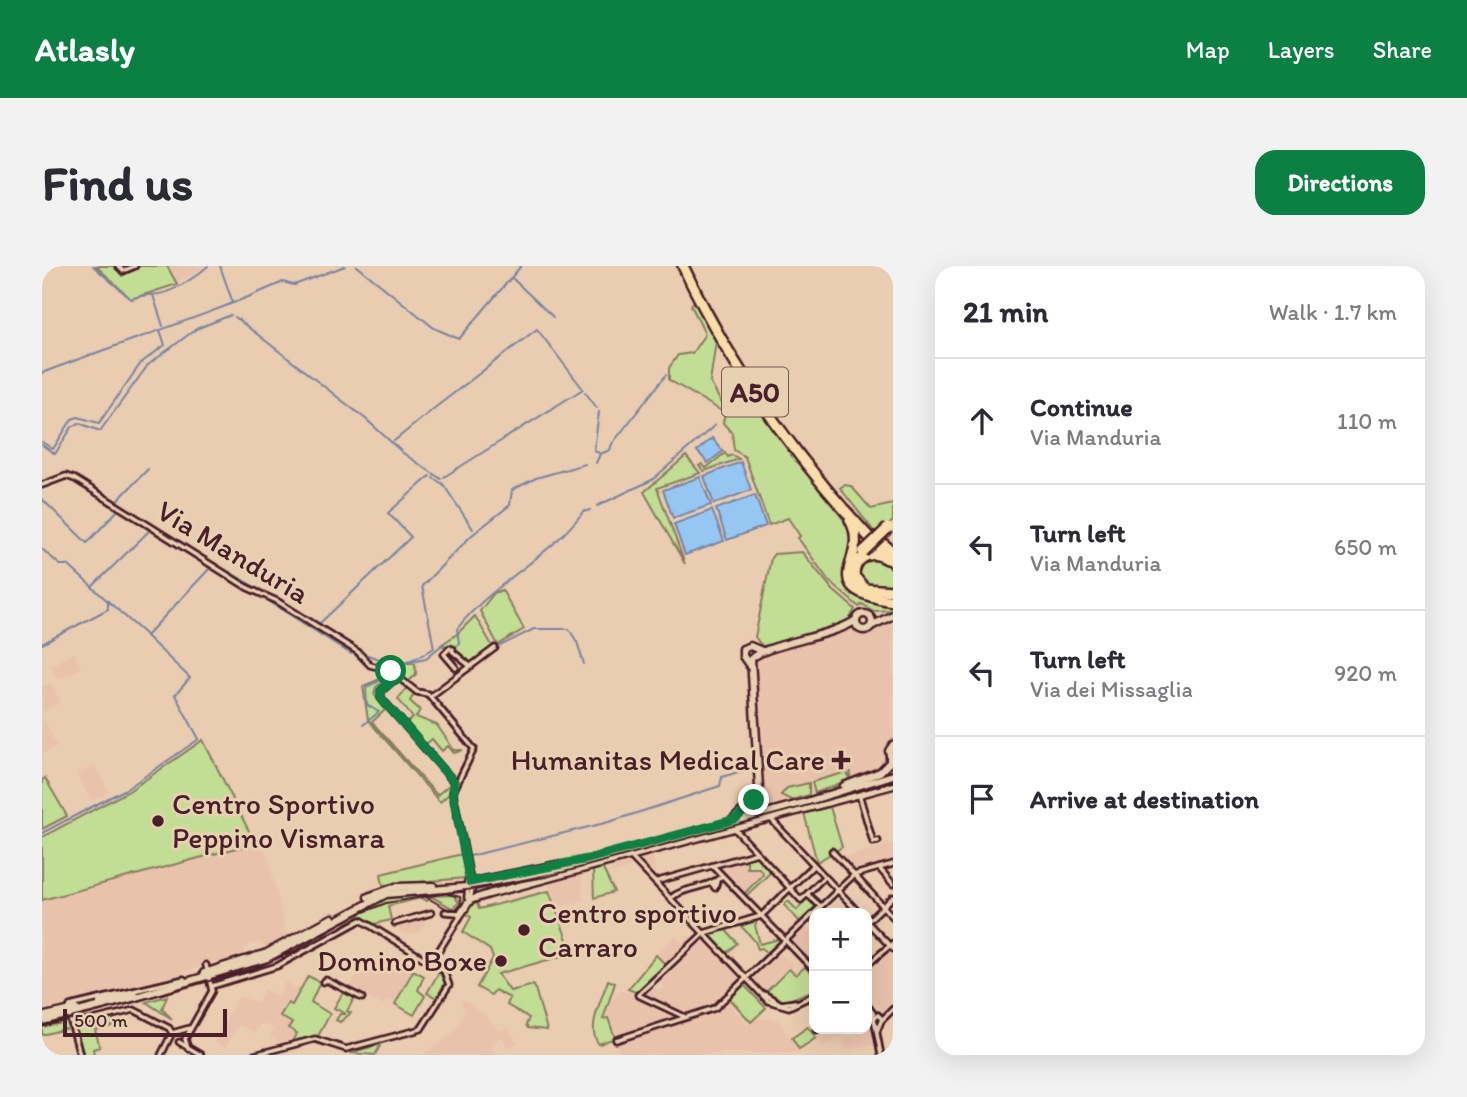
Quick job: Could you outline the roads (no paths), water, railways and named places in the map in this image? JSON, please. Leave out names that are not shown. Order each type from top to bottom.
[{"type":"highway","name":"A50","points":[[686,266],[699,298],[740,370],[786,437],[839,504],[893,563]]},
{"type":"highway","name":"A50","points":[[686,266],[770,406],[811,463],[893,554]]},
{"type":"highway","points":[[699,298],[715,334],[717,347]]},
{"type":"highway","points":[[745,396],[755,400],[786,437]]},
{"type":"highway","points":[[839,504],[856,535],[848,568],[851,585],[864,595],[891,596]]},
{"type":"highway","points":[[891,526],[854,562],[851,575],[854,583],[863,592],[891,596]]},
{"type":"highway","points":[[891,596],[862,587],[856,580],[854,568],[861,558],[873,554],[893,563]]},
{"type":"main road","points":[[769,819],[758,803],[753,656],[854,623],[861,614],[885,617],[893,615]]},
{"type":"main road","points":[[869,616],[872,626]]},
{"type":"main road","points":[[854,623],[864,631],[885,617]]},
{"type":"main road","points":[[844,786],[885,769],[891,762],[893,745]]},
{"type":"main road","points":[[99,1003],[184,979],[285,945],[382,891],[404,886],[470,885],[567,867],[751,816],[769,819],[822,797],[893,775]]},
{"type":"main road","points":[[470,885],[733,820],[746,808],[758,803],[774,809],[893,775]]},
{"type":"main road","points":[[456,916],[470,899],[893,785]]},
{"type":"main road","points":[[746,808],[751,816]]},
{"type":"main road","points":[[44,1017],[68,1013],[207,971]]},
{"type":"street","points":[[118,266],[123,271],[135,266]]},
{"type":"street","name":"Via Manduria","points":[[42,485],[66,476],[75,479],[243,585],[277,601],[358,652],[370,666],[394,674],[417,693],[431,696],[472,744],[474,754],[455,783]]},
{"type":"street","points":[[456,668],[444,654],[452,648],[456,655],[471,667]]},
{"type":"street","points":[[431,696],[495,648]]},
{"type":"street","points":[[450,661],[456,655]]},
{"type":"street","points":[[394,674],[381,691],[381,698],[455,783],[453,795],[470,885],[470,899]]},
{"type":"street","points":[[859,794],[873,842],[878,841]]},
{"type":"street","points":[[769,819],[854,908]]},
{"type":"street","points":[[734,828],[801,900],[824,877]]},
{"type":"street","points":[[832,851],[893,917]]},
{"type":"street","points":[[655,882],[757,853]]},
{"type":"street","points":[[631,857],[768,1001],[781,1007],[794,1005],[809,996]]},
{"type":"street","points":[[807,894],[820,906],[854,875],[893,864]]},
{"type":"street","points":[[713,866],[809,966]]},
{"type":"street","points":[[685,1017],[638,995],[704,933],[761,916],[813,866]]},
{"type":"street","points":[[879,868],[893,884]]},
{"type":"street","points":[[671,898],[677,893],[714,882],[722,876]]},
{"type":"street","points":[[872,917],[893,897]]},
{"type":"street","points":[[395,923],[430,913]]},
{"type":"street","points":[[433,962],[452,930],[456,916]]},
{"type":"street","points":[[616,1040],[715,1008],[809,918]]},
{"type":"street","points":[[185,1039],[212,986],[277,965],[360,920],[425,960],[433,962],[446,974],[449,985],[421,1029],[348,1049],[315,1039],[254,1055]]},
{"type":"street","points":[[872,927],[892,946],[872,961]]},
{"type":"street","points":[[207,971],[212,986]]},
{"type":"street","points":[[323,982],[326,979],[362,998]]},
{"type":"street","points":[[878,1019],[893,1009]]},
{"type":"street","points":[[71,1027],[134,1010],[169,1028],[177,1041],[201,1055]]},
{"type":"street","points":[[872,1011],[878,1019],[876,1033],[881,1055]]},
{"type":"street","points":[[68,1013],[80,1055]]},
{"type":"street","points":[[172,1034],[190,1028]]},
{"type":"street","points":[[179,1033],[188,1048]]},
{"type":"street","points":[[161,1055],[172,1034]]},
{"type":"street","points":[[168,1042],[185,1039]]},
{"type":"water","points":[[712,438],[723,451],[708,463],[697,451]]},
{"type":"water","points":[[741,462],[751,490],[714,504],[704,476]]},
{"type":"water","points":[[700,477],[711,505],[673,518],[663,490]]},
{"type":"water","points":[[755,495],[766,526],[727,540],[716,509]]},
{"type":"water","points":[[712,510],[724,541],[685,555],[674,524]]},
{"type":"waterway","points":[[93,266],[131,299],[172,290],[208,266]]},
{"type":"waterway","points":[[220,266],[233,303]]},
{"type":"waterway","points":[[42,373],[224,307],[283,282],[294,285],[345,266]]},
{"type":"waterway","points":[[357,266],[434,328],[459,339],[521,266]]},
{"type":"waterway","points":[[512,278],[553,317]]},
{"type":"waterway","points":[[153,295],[163,326]]},
{"type":"waterway","points":[[42,445],[55,454],[72,427],[79,423],[100,431],[148,365],[196,329],[231,315]]},
{"type":"waterway","points":[[235,317],[367,420],[403,453],[441,479]]},
{"type":"waterway","points":[[432,410],[537,329],[583,389],[444,477]]},
{"type":"waterway","points":[[42,442],[53,449],[72,419],[78,417],[99,423],[141,363],[165,345],[160,330]]},
{"type":"waterway","points":[[596,463],[600,454],[610,450],[666,375]]},
{"type":"waterway","points":[[585,392],[597,408]]},
{"type":"waterway","points":[[394,441],[431,411]]},
{"type":"waterway","points":[[599,412],[594,451],[599,453]]},
{"type":"waterway","points":[[597,506],[652,480],[715,425]]},
{"type":"waterway","points":[[365,654],[384,661],[400,662],[416,658],[434,648],[422,586],[472,535],[510,505],[512,490],[536,478],[585,464]]},
{"type":"waterway","points":[[116,502],[148,469]]},
{"type":"waterway","points":[[319,624],[411,537],[388,513],[430,476]]},
{"type":"waterway","points":[[433,478],[443,484],[473,529]]},
{"type":"waterway","points":[[42,499],[87,543],[119,509]]},
{"type":"waterway","points":[[455,648],[459,643],[457,629],[471,613],[553,544],[583,512],[590,510]]},
{"type":"waterway","points":[[146,635],[92,587],[151,529]]},
{"type":"waterway","points":[[162,536],[174,544]]},
{"type":"waterway","points":[[42,549],[60,565],[68,565],[91,586]]},
{"type":"waterway","points":[[42,833],[128,788],[199,739],[175,695],[190,678],[146,636],[212,566]]},
{"type":"waterway","points":[[219,566],[276,599]]},
{"type":"waterway","points":[[251,592],[274,601]]},
{"type":"waterway","points":[[42,644],[108,609],[108,602]]},
{"type":"waterway","points":[[270,602],[351,654]]},
{"type":"waterway","points":[[278,604],[351,651],[368,667],[384,670]]},
{"type":"waterway","points":[[496,648],[534,629],[569,629],[577,642],[584,664]]},
{"type":"waterway","points":[[363,725],[379,712],[367,705],[366,687],[388,677],[403,663],[426,658],[442,645],[450,646]]},
{"type":"waterway","points":[[470,856],[609,822],[720,786],[722,777],[751,768]]},
{"type":"tram line","points":[[42,1027],[253,969],[294,951],[354,916],[386,903],[546,877],[893,782]]},
{"type":"tram line","points":[[424,896],[449,910],[456,909],[461,904],[460,897],[448,894]]},
{"type":"place","name":"Humanitas Medical Care","points":[[841,760]]},
{"type":"place","name":"Centro Sportivo Peppino Vismara","points":[[158,821]]},
{"type":"place","name":"Centro sportivo Carraro","points":[[524,930]]},
{"type":"place","name":"Domino Boxe","points":[[501,961]]}]
